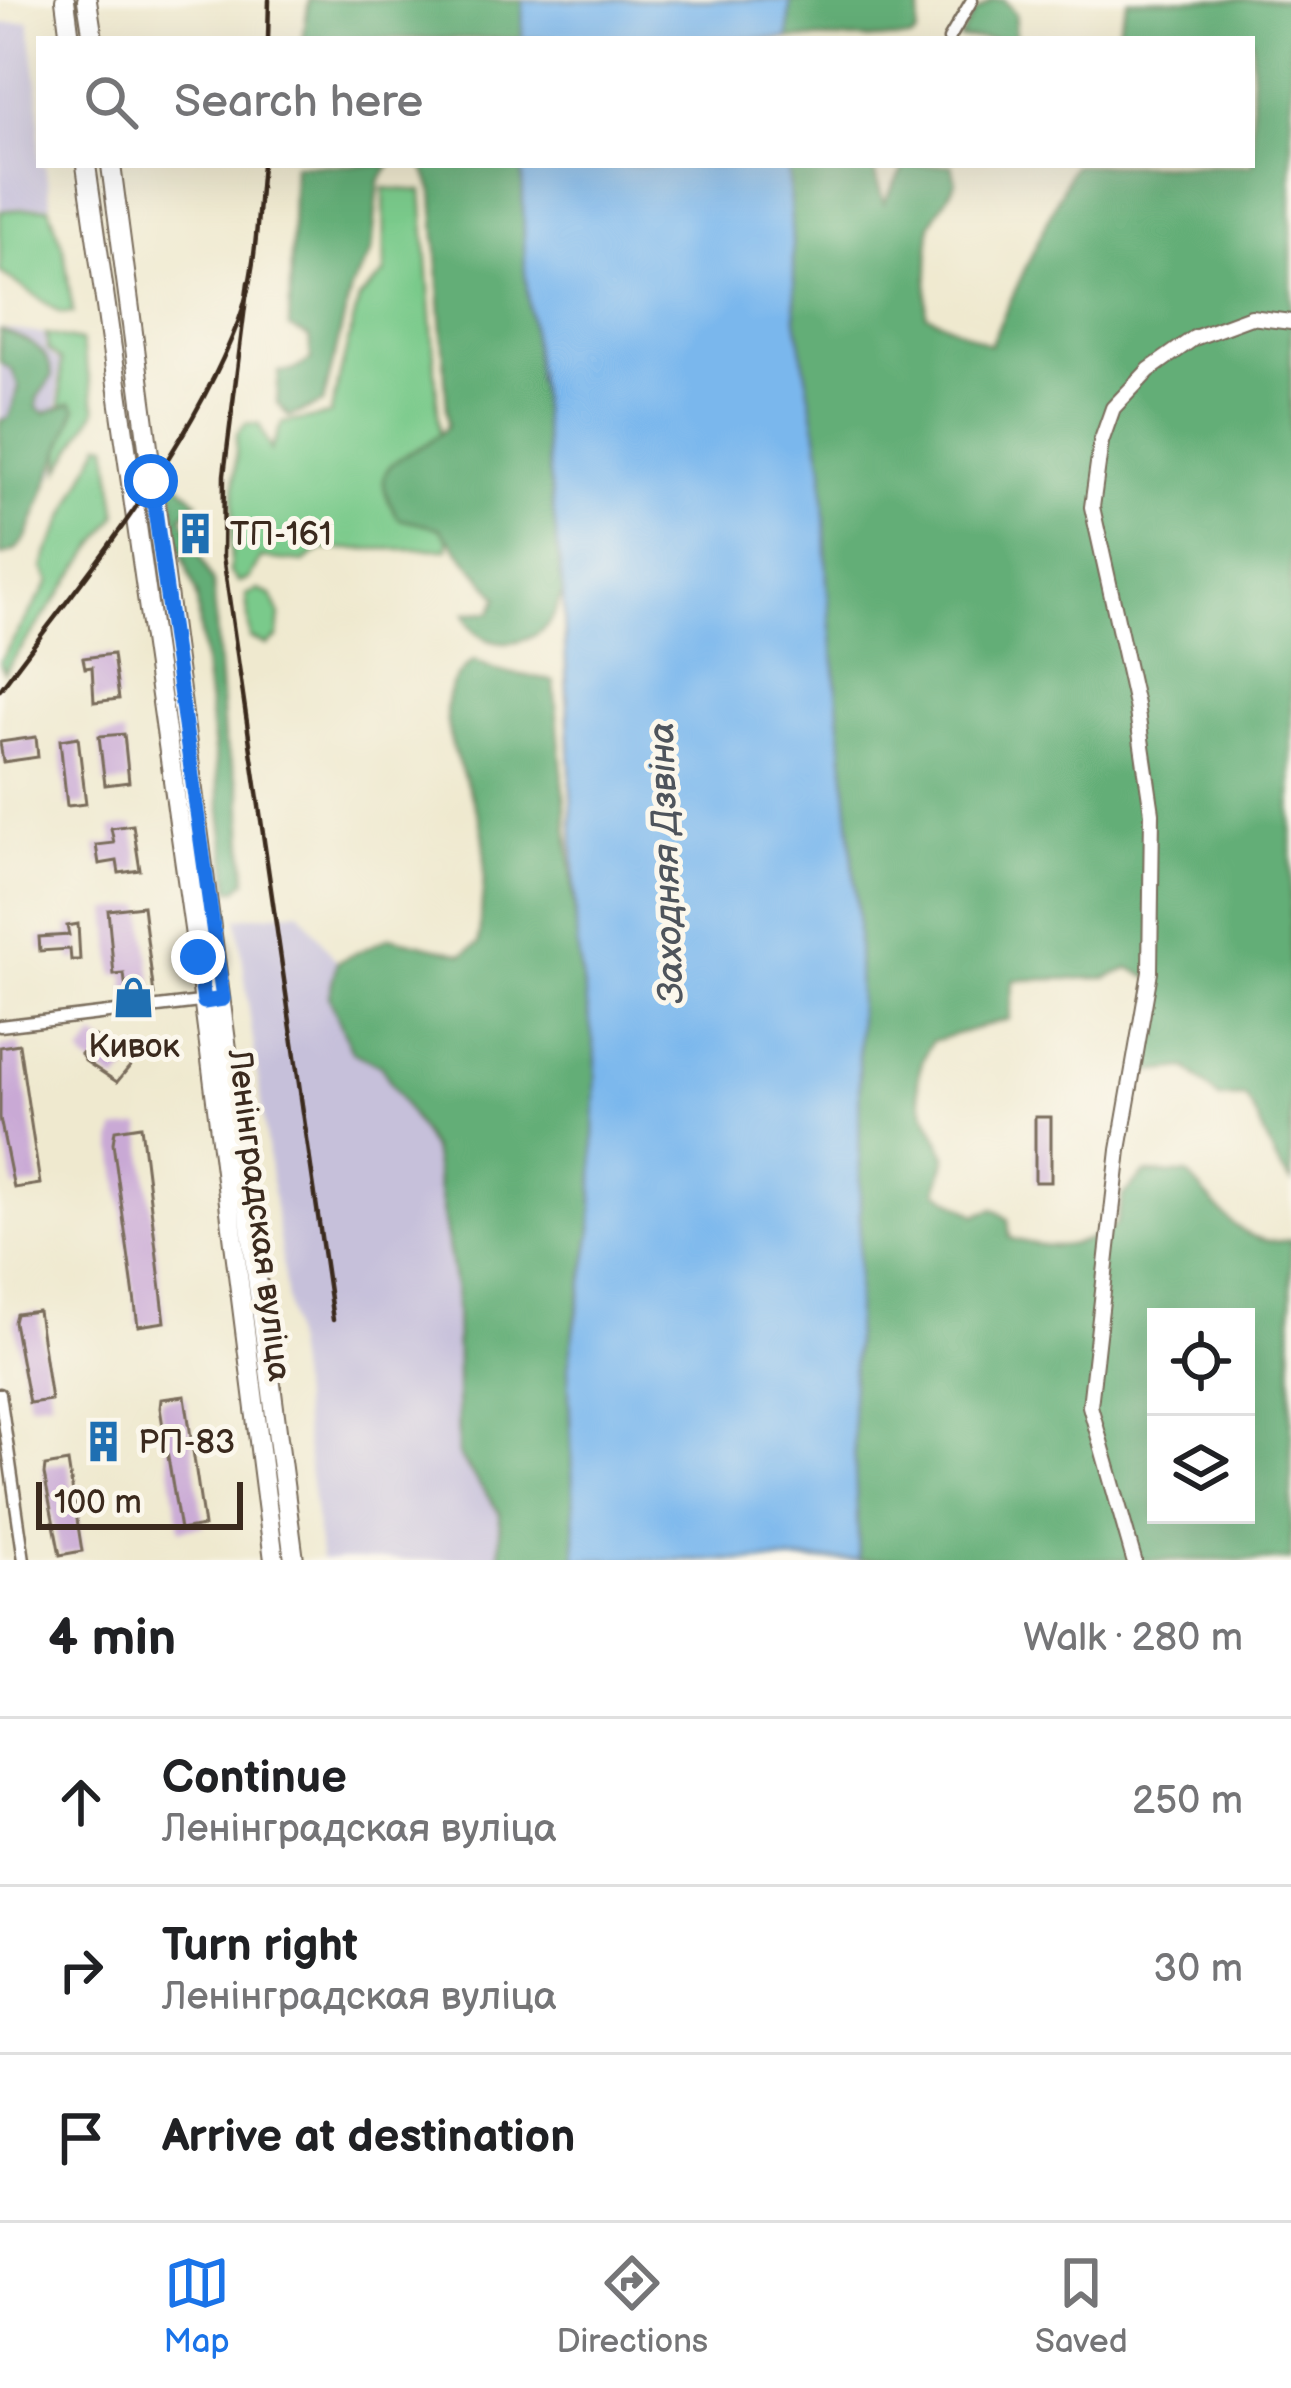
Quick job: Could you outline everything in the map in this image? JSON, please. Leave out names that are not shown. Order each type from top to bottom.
[{"type":"main road","points":[[64,0],[70,36]]},
{"type":"main road","points":[[87,0],[93,36]]},
{"type":"main road","name":"Ленінградская вуліца","points":[[86,168],[107,326],[248,1200],[274,1560]]},
{"type":"main road","name":"Ленінградская вуліца","points":[[110,168],[213,1001],[228,1201],[294,1560]]},
{"type":"street","points":[[951,36],[971,0]]},
{"type":"street","points":[[1134,1560],[1090,1406],[1119,1150],[1150,972],[1152,814],[1136,705],[1092,507],[1101,442],[1113,408],[1149,370],[1194,338],[1251,317],[1291,322]]},
{"type":"street","points":[[107,326],[133,326]]},
{"type":"street","points":[[0,1026],[213,1001]]},
{"type":"street","points":[[228,1201],[248,1200]]},
{"type":"street","points":[[0,1394],[24,1560]]},
{"type":"shaded area","points":[[29,21],[36,74],[36,168],[45,168],[51,205],[0,209],[0,24]]},
{"type":"shaded area","points":[[0,328],[44,334],[46,350],[59,362],[56,470],[14,550],[0,547]]},
{"type":"shaded area","points":[[300,911],[337,962],[329,996],[380,1065],[432,1149],[456,1292],[458,1454],[500,1513],[500,1560],[321,1560],[237,918]]},
{"type":"green space","points":[[309,0],[523,0],[522,36],[303,36]]},
{"type":"green space","points":[[790,0],[921,0],[915,36],[788,36]]},
{"type":"green space","points":[[993,0],[1004,0],[1016,13],[1015,36],[962,36],[974,13]]},
{"type":"green space","points":[[1128,0],[1291,0],[1291,1182],[1245,1097],[1219,1098],[1187,1068],[1149,1072],[1156,982],[1130,968],[1106,978],[1014,980],[1009,1019],[932,1041],[918,1088],[946,1156],[937,1191],[976,1215],[994,1209],[1008,1219],[1010,1238],[1065,1245],[1103,1233],[1116,1225],[1123,1195],[1145,1173],[1187,1174],[1245,1232],[1258,1239],[1291,1240],[1291,1560],[859,1560],[852,1400],[860,1220],[858,917],[827,583],[823,467],[796,320],[788,168],[873,168],[884,203],[903,168],[953,168],[956,182],[930,225],[926,314],[990,345],[1072,168],[1255,168],[1255,36],[1116,36]]},
{"type":"green space","points":[[294,168],[388,168],[379,182],[372,251],[351,289],[323,403],[289,417],[277,403],[279,372],[292,371],[311,360],[309,337],[289,327]]},
{"type":"green space","points":[[424,168],[522,168],[525,272],[563,592],[542,630],[517,642],[491,641],[471,626],[465,613],[491,612],[498,597],[439,528],[399,519],[384,481],[396,461],[448,425],[433,192]]},
{"type":"green space","points":[[384,188],[422,191],[448,549],[322,549],[304,562],[261,558],[249,579],[239,582],[230,573],[237,434],[246,423],[259,424],[271,450],[282,423],[330,415],[359,299],[385,273]]},
{"type":"green space","points":[[49,207],[64,251],[73,313],[61,313],[0,272],[0,211]]},
{"type":"green space","points":[[0,330],[27,340],[47,358],[52,377],[37,398],[37,408],[45,413],[71,403],[76,409],[27,538],[15,551],[0,556],[0,421],[9,417],[19,387],[12,370],[0,362]]},
{"type":"green space","points":[[46,334],[81,341],[96,410],[60,470],[61,361],[48,349]]},
{"type":"green space","points":[[101,443],[108,444],[117,515],[4,672],[0,661],[50,581],[43,568],[48,552]]},
{"type":"green space","points":[[172,477],[198,502],[182,516],[213,583],[224,740],[241,793],[246,881],[236,890],[230,890],[196,592],[175,534]]},
{"type":"green space","points":[[258,590],[271,595],[280,615],[278,637],[267,645],[250,638],[246,595]]},
{"type":"green space","points":[[475,660],[496,670],[554,682],[580,969],[595,1040],[592,1231],[573,1334],[569,1400],[576,1560],[500,1560],[500,1513],[458,1455],[456,1292],[432,1149],[380,1065],[352,1052],[329,996],[337,962],[390,937],[463,954],[479,943],[484,840],[447,721],[447,699],[456,678]]},
{"type":"water","points":[[523,0],[790,0],[788,36],[522,36]]},
{"type":"water","name":"Заходняя Дзвіна","points":[[522,168],[788,168],[796,320],[823,467],[827,583],[858,917],[860,1220],[852,1400],[859,1560],[576,1560],[568,1367],[592,1231],[596,1058],[577,946],[563,592],[525,272]]},
{"type":"building","points":[[113,654],[119,699],[94,702],[92,667],[85,668],[83,658]]},
{"type":"building","points":[[124,734],[129,782],[105,785],[99,736]]},
{"type":"building","points":[[36,737],[38,757],[3,762],[0,742]]},
{"type":"building","points":[[78,737],[86,804],[67,806],[60,740]]},
{"type":"building","points":[[133,825],[140,870],[119,873],[117,861],[99,864],[96,845],[114,843],[111,828]]},
{"type":"building","points":[[143,906],[154,995],[127,998],[124,974],[114,975],[108,910]]},
{"type":"building","points":[[78,924],[80,960],[71,960],[70,949],[40,951],[39,937],[69,935],[67,926]]},
{"type":"building","points":[[95,1036],[131,1065],[117,1082],[81,1054]]},
{"type":"building","points":[[19,1044],[40,1184],[14,1188],[0,1118],[0,1047]]},
{"type":"building","points":[[1035,1117],[1051,1117],[1051,1182],[1035,1182]]},
{"type":"building","points":[[141,1126],[165,1322],[138,1326],[113,1143],[115,1130]]},
{"type":"building","points":[[38,1311],[51,1400],[29,1403],[14,1322],[16,1314]]},
{"type":"building","points":[[185,1396],[204,1526],[180,1530],[160,1408],[161,1399]]},
{"type":"building","points":[[68,1462],[82,1551],[60,1555],[44,1474],[45,1466]]},
{"type":"railway","points":[[268,36],[269,0]]},
{"type":"railway","points":[[0,690],[132,512],[192,419],[217,370],[249,283],[262,168]]},
{"type":"railway","points":[[248,282],[224,475],[223,556],[333,1320]]},
{"type":"place","name":"ТП-161","points":[[196,533]]},
{"type":"place","name":"Кивок","points":[[134,997]]},
{"type":"place","name":"РП-83","points":[[104,1441]]},
{"type":"route","points":[[151,481],[223,999],[204,1002],[198,957]]}]
